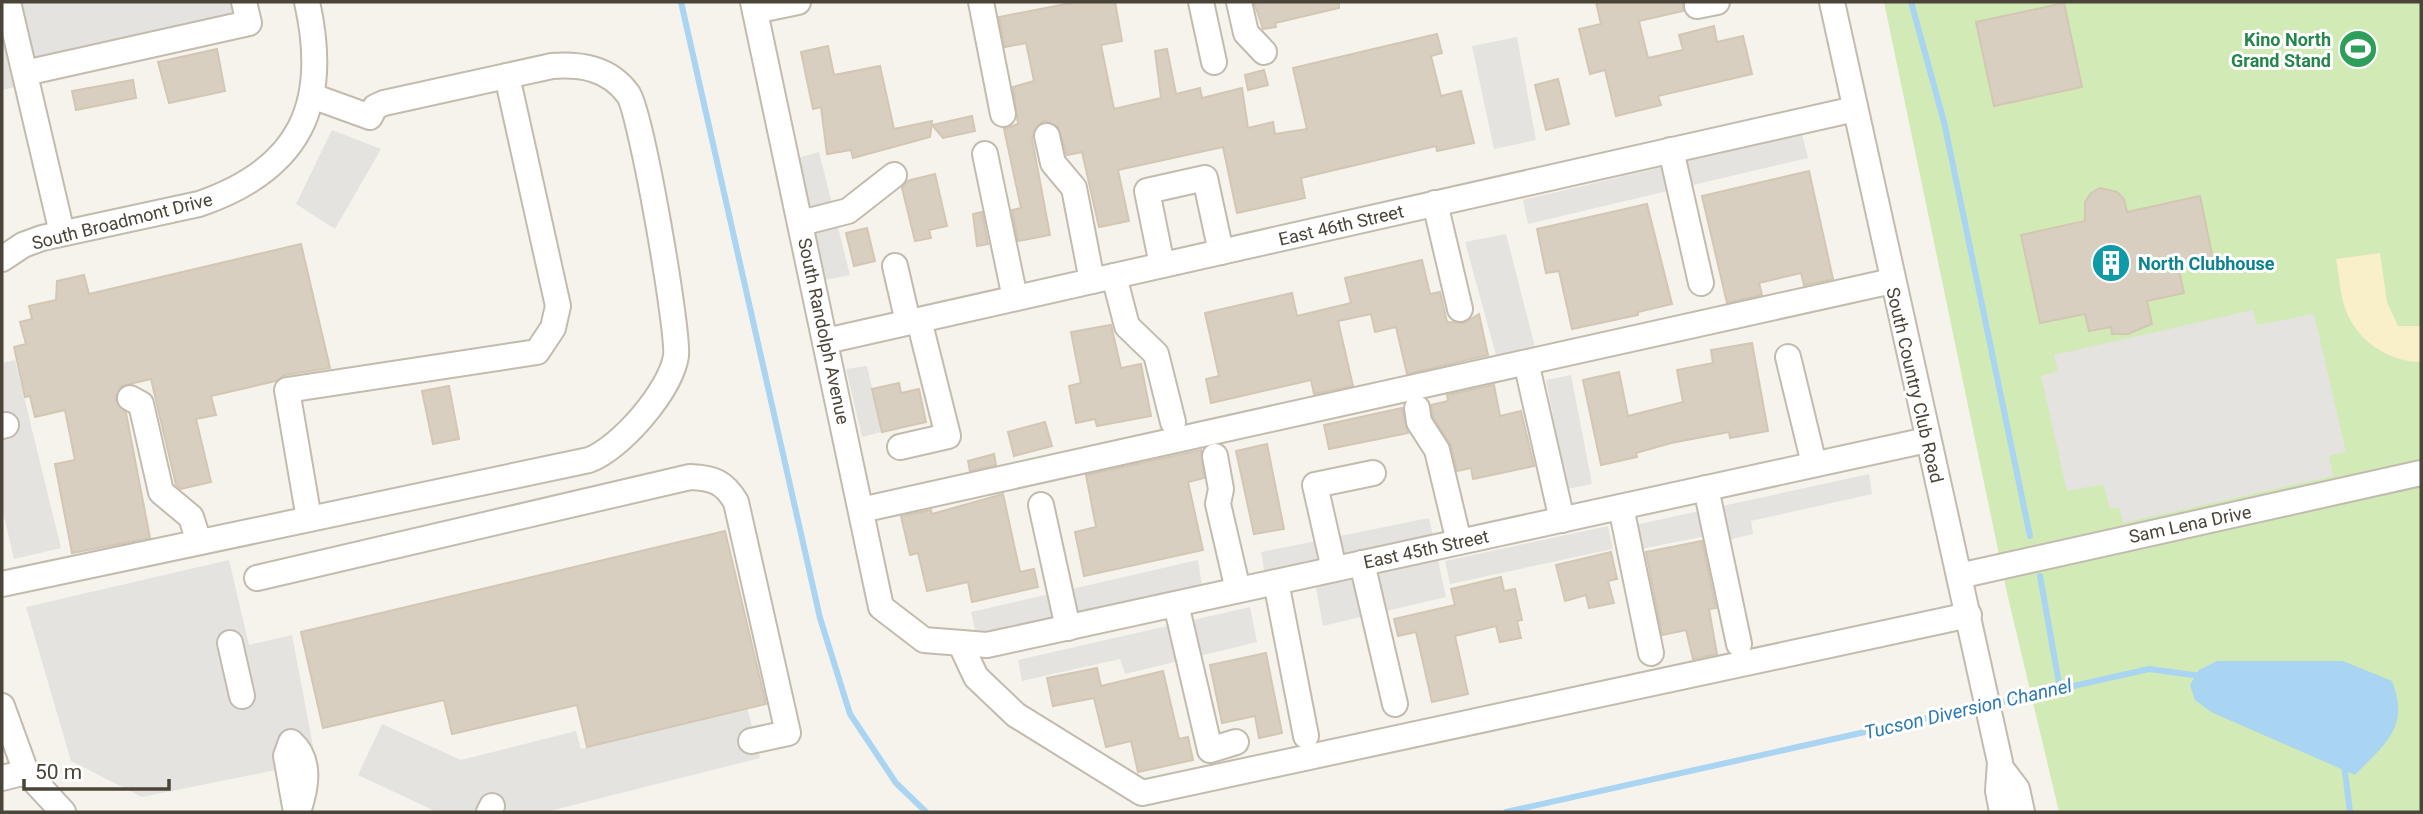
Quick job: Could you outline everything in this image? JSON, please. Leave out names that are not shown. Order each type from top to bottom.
[{"type":"street","points":[[8,2],[62,233]]},
{"type":"street","points":[[25,73],[249,23],[244,2]]},
{"type":"street","name":"South Broadmont Drive","points":[[2,259],[23,245],[62,233],[199,204],[224,195],[256,176],[279,156],[303,122],[312,96],[315,49],[307,2]]},
{"type":"street","points":[[754,7],[799,2]]},
{"type":"street","points":[[981,2],[1003,114]]},
{"type":"street","points":[[1201,2],[1214,62]]},
{"type":"street","points":[[1239,2],[1246,33],[1264,52]]},
{"type":"street","name":"South Country Club Road","points":[[1832,2],[2001,765],[1997,791],[2001,812]]},
{"type":"street","name":"South Randolph Avenue","points":[[754,7],[881,607],[924,640]]},
{"type":"street","points":[[2,584],[589,460],[617,442],[668,380],[676,355],[676,342],[654,198],[630,95],[610,76],[576,64],[552,66],[384,103],[375,107],[370,117],[312,96]]},
{"type":"street","points":[[309,519],[287,390],[537,352],[553,328],[558,306],[507,76]]},
{"type":"street","name":"East 46th Street","points":[[826,341],[1855,109]]},
{"type":"street","points":[[1047,136],[1053,163],[1074,188],[1103,278],[1127,326],[1156,354],[1173,422]]},
{"type":"street","points":[[1671,150],[1701,283]]},
{"type":"street","points":[[985,154],[1015,298]]},
{"type":"street","points":[[801,223],[848,211],[894,175]]},
{"type":"street","points":[[1162,265],[1147,191],[1205,178],[1221,252]]},
{"type":"street","points":[[1435,204],[1460,309]]},
{"type":"street","points":[[895,266],[948,436],[900,447]]},
{"type":"street","points":[[861,510],[1892,281]]},
{"type":"street","points":[[1788,358],[1814,464]]},
{"type":"street","points":[[1529,375],[1562,520]]},
{"type":"street","points":[[131,398],[141,404],[160,492],[191,517],[199,542]]},
{"type":"street","points":[[1417,408],[1419,422],[1437,450],[1460,542]]},
{"type":"street","name":"East 45th Street","points":[[924,640],[987,645],[1927,440]]},
{"type":"street","points":[[1215,456],[1221,489],[1218,504],[1238,590]]},
{"type":"street","name":"Sam Lena Drive","points":[[1959,576],[2421,473]]},
{"type":"street","points":[[1334,569],[1315,485],[1373,474]]},
{"type":"street","points":[[257,578],[690,477],[706,477],[725,484],[736,502],[788,733],[751,741]]},
{"type":"street","points":[[1706,488],[1739,644]]},
{"type":"street","points":[[1041,505],[1068,628]]},
{"type":"street","points":[[1621,507],[1651,653]]},
{"type":"street","points":[[1362,563],[1395,704]]},
{"type":"street","points":[[1276,582],[1306,736]]},
{"type":"street","points":[[1176,604],[1210,750],[1237,742]]},
{"type":"street","points":[[960,643],[976,677],[1016,715],[1142,793],[1971,626]]},
{"type":"street","points":[[230,643],[242,696]]},
{"type":"street","points":[[2,706],[14,775],[63,812]]},
{"type":"street","name":"South Country Club Road","points":[[2001,765],[2017,789],[2022,812]]},
{"type":"green space","points":[[1884,2],[2421,2],[2421,812],[2059,812],[2007,593]]},
{"type":"sand","points":[[2380,253],[2387,302],[2398,326],[2421,326],[2421,362],[2397,358],[2375,347],[2357,330],[2345,308],[2336,259]]},
{"type":"shaded area","points":[[2,2],[252,2],[259,33],[2,90]]},
{"type":"shaded area","points":[[1517,37],[1536,140],[1494,149],[1472,46]]},
{"type":"shaded area","points":[[332,130],[381,149],[335,229],[296,204]]},
{"type":"shaded area","points":[[1802,134],[1808,158],[1528,224],[1523,200]]},
{"type":"shaded area","points":[[819,152],[850,275],[820,281],[794,159]]},
{"type":"shaded area","points":[[1506,234],[1535,347],[1496,355],[1465,242]]},
{"type":"shaded area","points":[[2253,310],[2257,325],[2314,314],[2346,452],[2329,456],[2333,476],[2123,523],[2119,507],[2110,509],[2103,484],[2067,491],[2041,376],[2058,371],[2054,355]]},
{"type":"shaded area","points":[[15,360],[61,548],[14,559],[2,507],[2,363]]},
{"type":"shaded area","points":[[867,366],[882,432],[862,437],[846,369]]},
{"type":"shaded area","points":[[1571,375],[1592,484],[1567,489],[1546,380]]},
{"type":"shaded area","points":[[1869,474],[1872,494],[1751,521],[1753,534],[1709,545],[1706,536],[1641,549],[1635,525]]},
{"type":"shaded area","points":[[1429,518],[1446,597],[1323,626],[1313,571],[1266,581],[1261,552]]},
{"type":"shaded area","points":[[1608,526],[1613,549],[1450,584],[1445,561]]},
{"type":"shaded area","points":[[229,560],[249,645],[292,635],[316,762],[142,797],[71,761],[26,607]]},
{"type":"shaded area","points":[[1198,560],[1203,592],[978,642],[971,612]]},
{"type":"shaded area","points":[[1250,607],[1257,642],[1125,674],[1120,659],[1022,681],[1018,660]]},
{"type":"shaded area","points":[[747,707],[760,758],[546,812],[437,812],[358,775],[382,724],[461,760],[576,731],[581,749]]},
{"type":"water","points":[[2217,661],[2343,661],[2392,681],[2397,697],[2396,723],[2385,743],[2355,775],[2211,712],[2195,700],[2190,685],[2199,670]]},
{"type":"building","points":[[1076,2],[1115,2],[1122,41],[1101,45],[1114,109],[1161,98],[1155,51],[1167,49],[1176,94],[1200,88],[1202,98],[1242,88],[1248,128],[1273,122],[1275,134],[1307,129],[1293,68],[1437,34],[1442,53],[1431,56],[1441,96],[1461,91],[1474,143],[1437,151],[1436,146],[1301,178],[1305,198],[1237,213],[1223,147],[1118,170],[1129,221],[1099,227],[1082,152],[1067,155],[1058,127],[1044,121],[1037,126],[1032,139],[1050,235],[1018,241],[1012,210],[1021,208],[1004,129],[1018,124],[1013,87],[1034,81],[1026,43],[1005,47],[999,17]]},
{"type":"building","points":[[1254,2],[1339,2],[1339,8],[1275,23],[1276,27],[1263,29]]},
{"type":"building","points":[[1596,2],[1683,2],[1683,11],[1639,21],[1648,58],[1683,50],[1679,35],[1714,26],[1717,42],[1743,36],[1752,74],[1658,96],[1661,105],[1616,116],[1605,70],[1590,74],[1579,29],[1601,24]]},
{"type":"building","points":[[2064,3],[2082,87],[1994,106],[1976,22]]},
{"type":"building","points":[[828,46],[834,75],[880,66],[894,129],[932,121],[930,137],[853,158],[851,150],[827,154],[821,107],[813,109],[801,52]]},
{"type":"building","points":[[217,49],[225,91],[169,103],[158,62]]},
{"type":"building","points":[[1264,70],[1268,85],[1248,90],[1245,75]]},
{"type":"building","points":[[1558,79],[1569,124],[1546,130],[1535,85]]},
{"type":"building","points":[[133,80],[136,98],[76,110],[72,91]]},
{"type":"building","points":[[972,116],[975,131],[943,138],[932,125]]},
{"type":"building","points":[[1809,171],[1833,279],[1804,285],[1801,273],[1759,283],[1762,295],[1727,303],[1702,196]]},
{"type":"building","points":[[935,174],[947,226],[929,230],[931,238],[915,241],[902,188],[907,181]]},
{"type":"building","name":"North Clubhouse","points":[[2100,188],[2117,192],[2124,199],[2127,212],[2200,196],[2213,259],[2178,266],[2184,293],[2147,301],[2152,324],[2128,334],[2112,334],[2111,327],[2089,331],[2085,314],[2040,323],[2021,235],[2085,221],[2085,202],[2091,193]]},
{"type":"building","points":[[1647,204],[1672,304],[1638,312],[1638,315],[1572,329],[1559,271],[1546,273],[1537,229]]},
{"type":"building","points":[[982,212],[988,244],[977,246],[973,214]]},
{"type":"building","points":[[867,228],[875,261],[854,266],[846,233]]},
{"type":"building","points":[[301,244],[330,368],[285,375],[276,381],[211,396],[216,415],[196,419],[211,482],[181,489],[176,485],[151,379],[121,386],[115,399],[126,413],[150,538],[72,553],[55,464],[75,460],[65,410],[35,417],[30,396],[25,397],[14,347],[26,344],[20,322],[32,319],[29,306],[56,300],[57,281],[84,275],[89,294]]},
{"type":"building","points":[[1422,260],[1430,294],[1440,292],[1447,322],[1464,323],[1479,314],[1488,355],[1407,374],[1396,327],[1375,332],[1371,314],[1338,321],[1353,386],[1314,394],[1311,380],[1211,403],[1206,379],[1219,376],[1205,313],[1292,293],[1297,316],[1351,303],[1345,278]]},
{"type":"building","points":[[1111,325],[1121,368],[1141,364],[1151,416],[1097,426],[1095,419],[1076,423],[1069,386],[1081,383],[1071,332]]},
{"type":"building","points":[[1752,343],[1768,431],[1730,438],[1729,432],[1671,443],[1636,453],[1637,457],[1601,465],[1583,380],[1619,372],[1628,416],[1683,402],[1677,370],[1713,363],[1711,350]]},
{"type":"building","points":[[899,383],[901,393],[919,389],[926,422],[882,432],[872,389]]},
{"type":"building","points":[[1494,385],[1500,416],[1521,411],[1534,466],[1473,479],[1471,468],[1457,471],[1451,446],[1433,417],[1431,405],[1448,401],[1447,395]]},
{"type":"building","points":[[449,386],[459,439],[433,444],[422,391]]},
{"type":"building","points":[[1402,408],[1408,433],[1329,449],[1324,425]]},
{"type":"building","points":[[1045,422],[1052,446],[1014,456],[1008,432]]},
{"type":"building","points":[[1267,444],[1284,529],[1254,534],[1236,451]]},
{"type":"building","points":[[1201,450],[1204,478],[1188,482],[1203,550],[1084,576],[1075,532],[1096,527],[1086,475]]},
{"type":"building","points":[[994,454],[996,465],[970,471],[968,461]]},
{"type":"building","points":[[1003,494],[1020,572],[1034,569],[1038,587],[972,602],[968,582],[927,591],[918,553],[910,555],[901,516],[931,510],[932,514]]},
{"type":"building","points":[[725,531],[766,704],[587,747],[577,705],[452,734],[444,700],[323,728],[301,632]]},
{"type":"building","points":[[1702,541],[1716,608],[1709,609],[1717,654],[1693,659],[1686,630],[1662,635],[1646,552]]},
{"type":"building","points":[[1611,552],[1617,579],[1608,581],[1614,603],[1589,608],[1586,595],[1565,601],[1556,565]]},
{"type":"building","points":[[1501,577],[1504,591],[1515,589],[1522,620],[1517,621],[1521,638],[1500,642],[1496,626],[1455,636],[1468,694],[1432,702],[1416,632],[1398,636],[1394,619],[1455,605],[1451,589]]},
{"type":"building","points":[[1266,653],[1282,733],[1259,738],[1255,716],[1222,723],[1210,665]]},
{"type":"building","points":[[1097,668],[1101,686],[1163,671],[1179,739],[1188,737],[1193,760],[1138,772],[1131,741],[1106,747],[1094,698],[1053,706],[1047,678]]},
{"type":"waterway","points":[[681,2],[820,618],[850,714],[896,783],[926,812]]},
{"type":"waterway","points":[[1911,2],[1944,122],[2030,536]]},
{"type":"waterway","points":[[2040,576],[2060,689]]},
{"type":"waterway","name":"Tucson Diversion Channel","points":[[1993,704],[2149,669],[2201,676]]},
{"type":"waterway","name":"Tucson Diversion Channel","points":[[1506,812],[1982,706]]},
{"type":"waterway","name":"Tucson Diversion Channel","points":[[2344,764],[2350,812]]},
{"type":"place","name":"Kino North Grand Stand","points":[[2358,49]]},
{"type":"place","name":"North Clubhouse","points":[[2111,263]]}]
